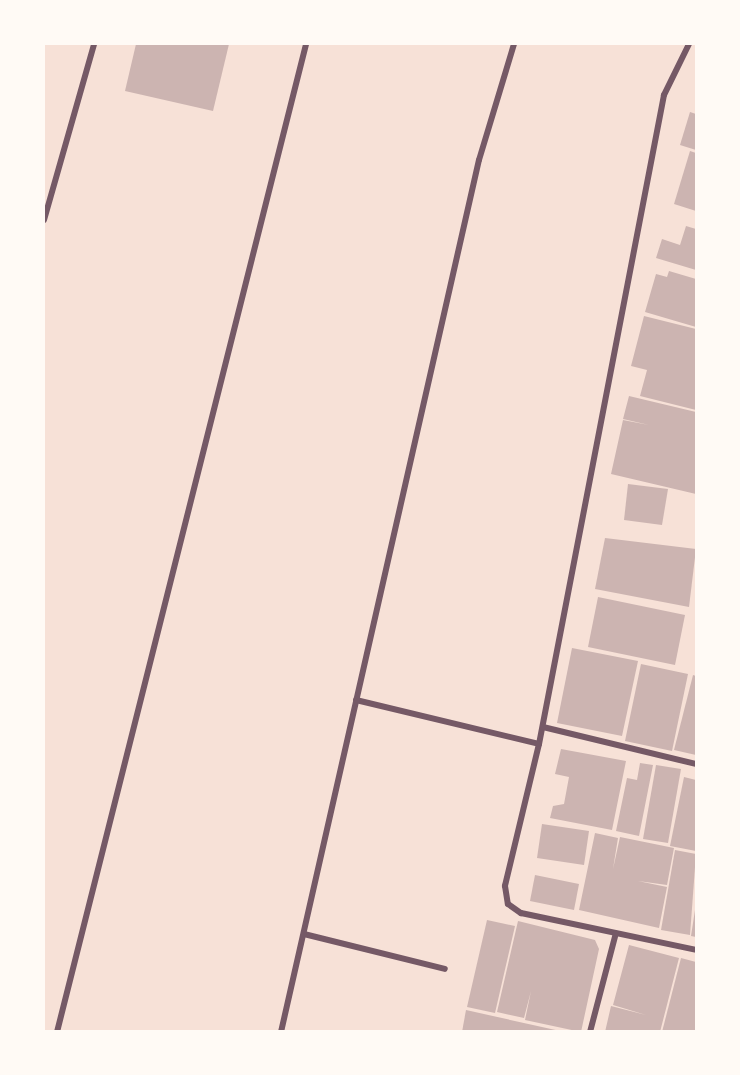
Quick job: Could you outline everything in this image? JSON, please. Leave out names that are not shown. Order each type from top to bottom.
[{"type":"street","points":[[44,220],[94,44]]},
{"type":"street","points":[[57,1032],[306,44]]},
{"type":"street","points":[[281,1032],[479,160],[514,44]]},
{"type":"street","points":[[689,44],[664,95],[543,727],[505,886],[508,904],[521,912],[696,950]]},
{"type":"street","points":[[356,700],[539,744]]},
{"type":"street","points":[[543,727],[696,764]]},
{"type":"street","points":[[590,1032],[616,933]]},
{"type":"street","points":[[304,934],[445,969]]},
{"type":"building","points":[[136,44],[229,44],[213,111],[125,91]]},
{"type":"building","points":[[690,112],[696,114],[696,150],[680,145]]},
{"type":"building","points":[[690,151],[696,153],[696,211],[674,204]]},
{"type":"building","points":[[686,226],[696,229],[696,270],[656,258],[662,239],[680,245]]},
{"type":"building","points":[[669,271],[696,279],[696,327],[645,312],[656,274],[667,277]]},
{"type":"building","points":[[644,316],[696,329],[696,410],[640,396],[647,370],[631,366]]},
{"type":"building","points":[[629,396],[696,412],[696,494],[611,474],[623,420],[649,425],[623,419]]},
{"type":"building","points":[[628,484],[668,489],[662,525],[624,520]]},
{"type":"building","points":[[605,538],[696,549],[689,607],[595,589]]},
{"type":"building","points":[[598,597],[685,615],[675,665],[588,647]]},
{"type":"building","points":[[572,648],[638,661],[622,736],[557,723]]},
{"type":"building","points":[[641,664],[688,674],[672,751],[625,741]]},
{"type":"building","points":[[693,675],[696,676],[696,755],[674,750]]},
{"type":"building","points":[[561,749],[626,761],[612,830],[550,818],[553,806],[564,804],[569,777],[555,774]]},
{"type":"building","points":[[640,763],[653,765],[639,836],[616,831],[627,778],[637,780]]},
{"type":"building","points":[[656,765],[681,769],[668,843],[643,839]]},
{"type":"building","points":[[684,777],[696,780],[696,851],[670,846]]},
{"type":"building","points":[[542,824],[589,831],[584,865],[537,858]]},
{"type":"building","points":[[595,833],[618,838],[613,869],[620,837],[674,848],[667,885],[638,881],[667,887],[659,928],[579,910]]},
{"type":"building","points":[[675,850],[696,854],[690,935],[661,930]]},
{"type":"building","points":[[535,875],[579,884],[574,910],[530,901]]},
{"type":"building","points":[[696,910],[696,937],[691,936]]},
{"type":"building","points":[[487,920],[515,926],[495,1013],[467,1007]]},
{"type":"building","points":[[518,921],[595,940],[599,949],[581,1032],[525,1020],[531,991],[524,1018],[497,1012]]},
{"type":"building","points":[[629,945],[679,958],[660,1032],[605,1032],[611,1006],[646,1015],[613,1005]]},
{"type":"building","points":[[681,958],[696,962],[696,1032],[662,1032]]},
{"type":"building","points":[[466,1010],[560,1031],[560,1032],[462,1032]]}]
